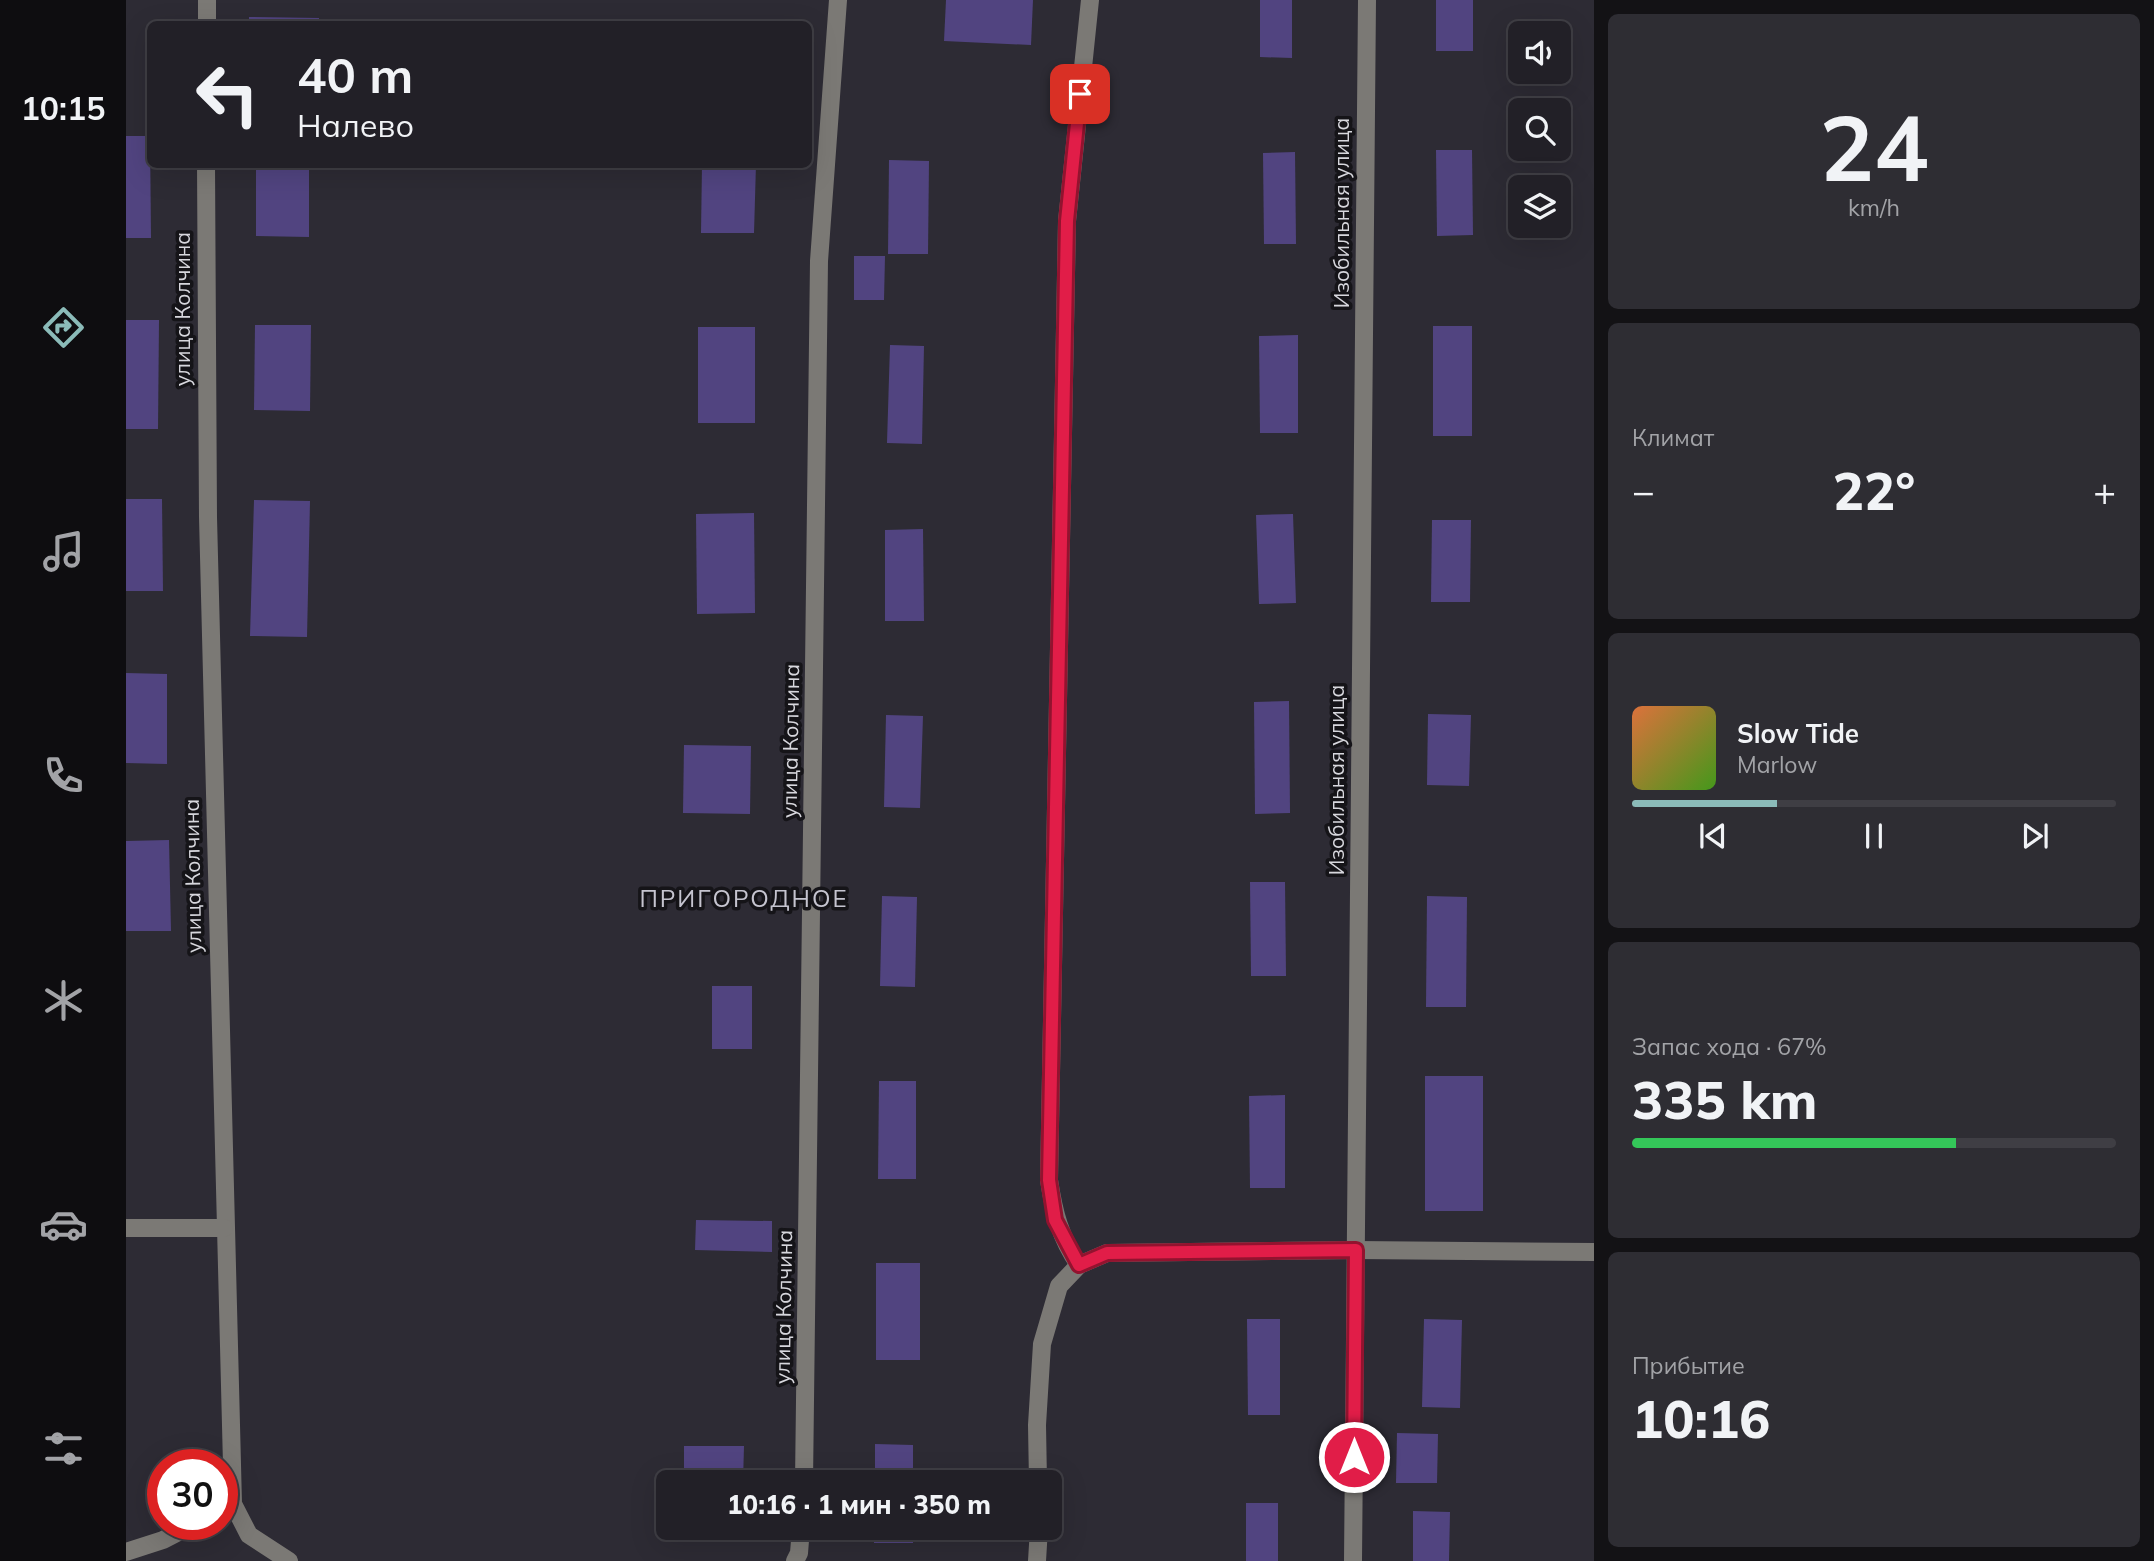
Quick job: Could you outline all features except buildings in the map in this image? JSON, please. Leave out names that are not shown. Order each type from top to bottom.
[{"type":"street","points":[[207,0],[207,21]]},
{"type":"street","name":"улица Колчина","points":[[804,1470],[819,261],[838,0]]},
{"type":"street","points":[[1079,1265],[1055,1220],[1049,1180],[1067,221],[1090,0]]},
{"type":"street","name":"Изобильная улица","points":[[1353,1561],[1367,0]]},
{"type":"street","name":"улица Колчина","points":[[205,168],[208,517],[227,1449]]},
{"type":"street","points":[[126,1228],[224,1228]]},
{"type":"street","points":[[1038,1470],[1037,1425],[1042,1345],[1059,1286],[1079,1265],[1107,1253],[1356,1250],[1594,1252]]},
{"type":"street","name":"улица Колчина","points":[[238,1520],[249,1535],[289,1561]]},
{"type":"street","points":[[126,1552],[163,1540]]},
{"type":"street","points":[[795,1561],[800,1540]]},
{"type":"street","points":[[1037,1561],[1038,1540]]},
{"type":"district","name":"ПРИГОРОДНОЕ","points":[[744,899]]},
{"type":"route","points":[[1080,94],[1067,221],[1062,631],[1049,1180],[1055,1220],[1065,1245],[1079,1265],[1107,1253],[1356,1250],[1354,1457]]}]
